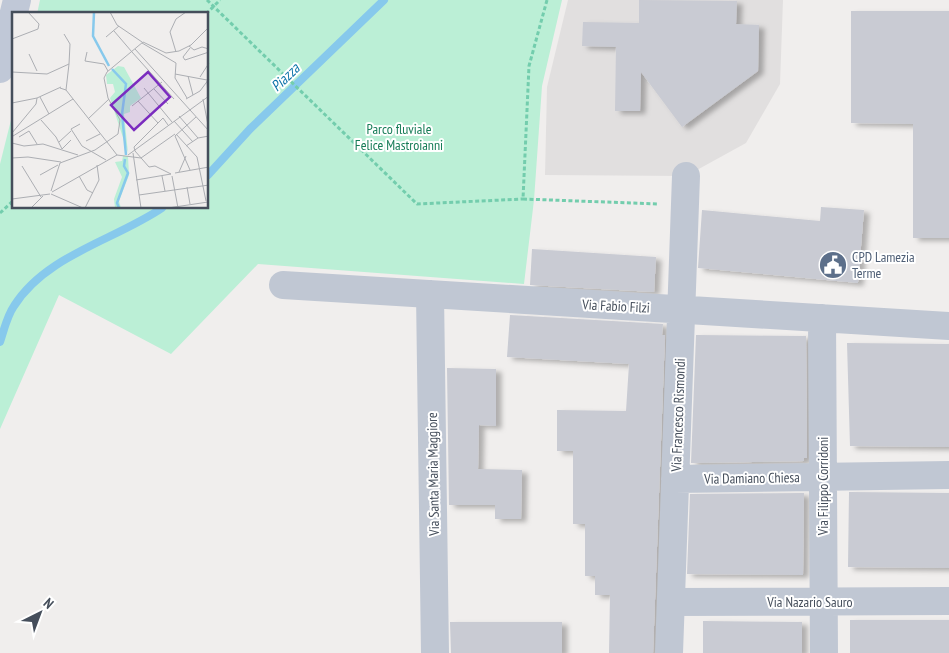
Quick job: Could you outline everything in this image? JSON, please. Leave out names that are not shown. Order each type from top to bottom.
[{"type":"main road","points":[[0,69],[12,20]]},
{"type":"street","name":"Via Francesco Rismondi","points":[[669,653],[686,176]]},
{"type":"street","name":"Via Fabio Filzi","points":[[283,286],[949,326]]},
{"type":"street","name":"Via Santa Maria Maggiore","points":[[430,294],[435,653]]},
{"type":"street","name":"Via Filippo Corridoni","points":[[822,318],[824,653]]},
{"type":"street","name":"Via Damiano Chiesa","points":[[675,480],[949,475]]},
{"type":"street","name":"Via Nazario Sauro","points":[[671,602],[949,601]]},
{"type":"path","points":[[207,0],[417,204],[523,199],[685,204]]},
{"type":"path","points":[[208,12],[220,0]]},
{"type":"path","points":[[523,199],[529,66],[547,0]]},
{"type":"path","points":[[0,213],[12,202]]},
{"type":"shaded area","points":[[568,0],[783,0],[780,84],[746,143],[686,176],[545,175],[547,87]]},
{"type":"green space","name":"Parco fluviale Felice Mastroianni","points":[[40,0],[562,0],[542,86],[534,200],[524,284],[258,264],[171,354],[59,295],[0,429],[0,164],[12,116],[12,209],[209,209],[209,12],[37,12]]},
{"type":"building","points":[[639,0],[737,1],[736,24],[759,25],[758,71],[682,127],[641,72],[640,111],[615,111],[616,47],[582,46],[583,22],[639,23]]},
{"type":"building","points":[[851,11],[949,11],[949,238],[913,238],[913,124],[851,123]]},
{"type":"building","points":[[821,207],[864,210],[858,283],[698,268],[702,210],[820,221]]},
{"type":"building","points":[[532,249],[656,257],[654,292],[530,285]]},
{"type":"building","points":[[510,315],[663,324],[662,335],[665,335],[653,653],[609,653],[610,595],[595,595],[595,576],[585,576],[585,524],[573,524],[573,451],[557,451],[557,410],[626,411],[629,364],[507,357]]},
{"type":"building","points":[[696,335],[806,336],[807,458],[804,458],[804,461],[691,463]]},
{"type":"building","points":[[847,343],[949,344],[949,447],[850,446]]},
{"type":"building","points":[[447,368],[496,369],[496,426],[479,425],[478,469],[522,470],[521,519],[495,519],[495,505],[449,505]]},
{"type":"building","points":[[849,492],[949,493],[949,568],[848,567]]},
{"type":"building","points":[[804,493],[803,575],[687,574],[690,494]]},
{"type":"building","points":[[850,620],[949,620],[949,653],[850,653]]},
{"type":"building","points":[[703,621],[802,622],[802,653],[703,653]]},
{"type":"building","points":[[450,622],[562,622],[562,653],[451,653]]},
{"type":"waterway","name":"Piazza","points":[[209,174],[250,129],[384,0]]},
{"type":"waterway","name":"Piazza","points":[[0,342],[14,306],[28,288],[44,274],[62,261],[160,209]]},
{"type":"place","name":"CPD Lamezia Terme","points":[[833,265]]}]
